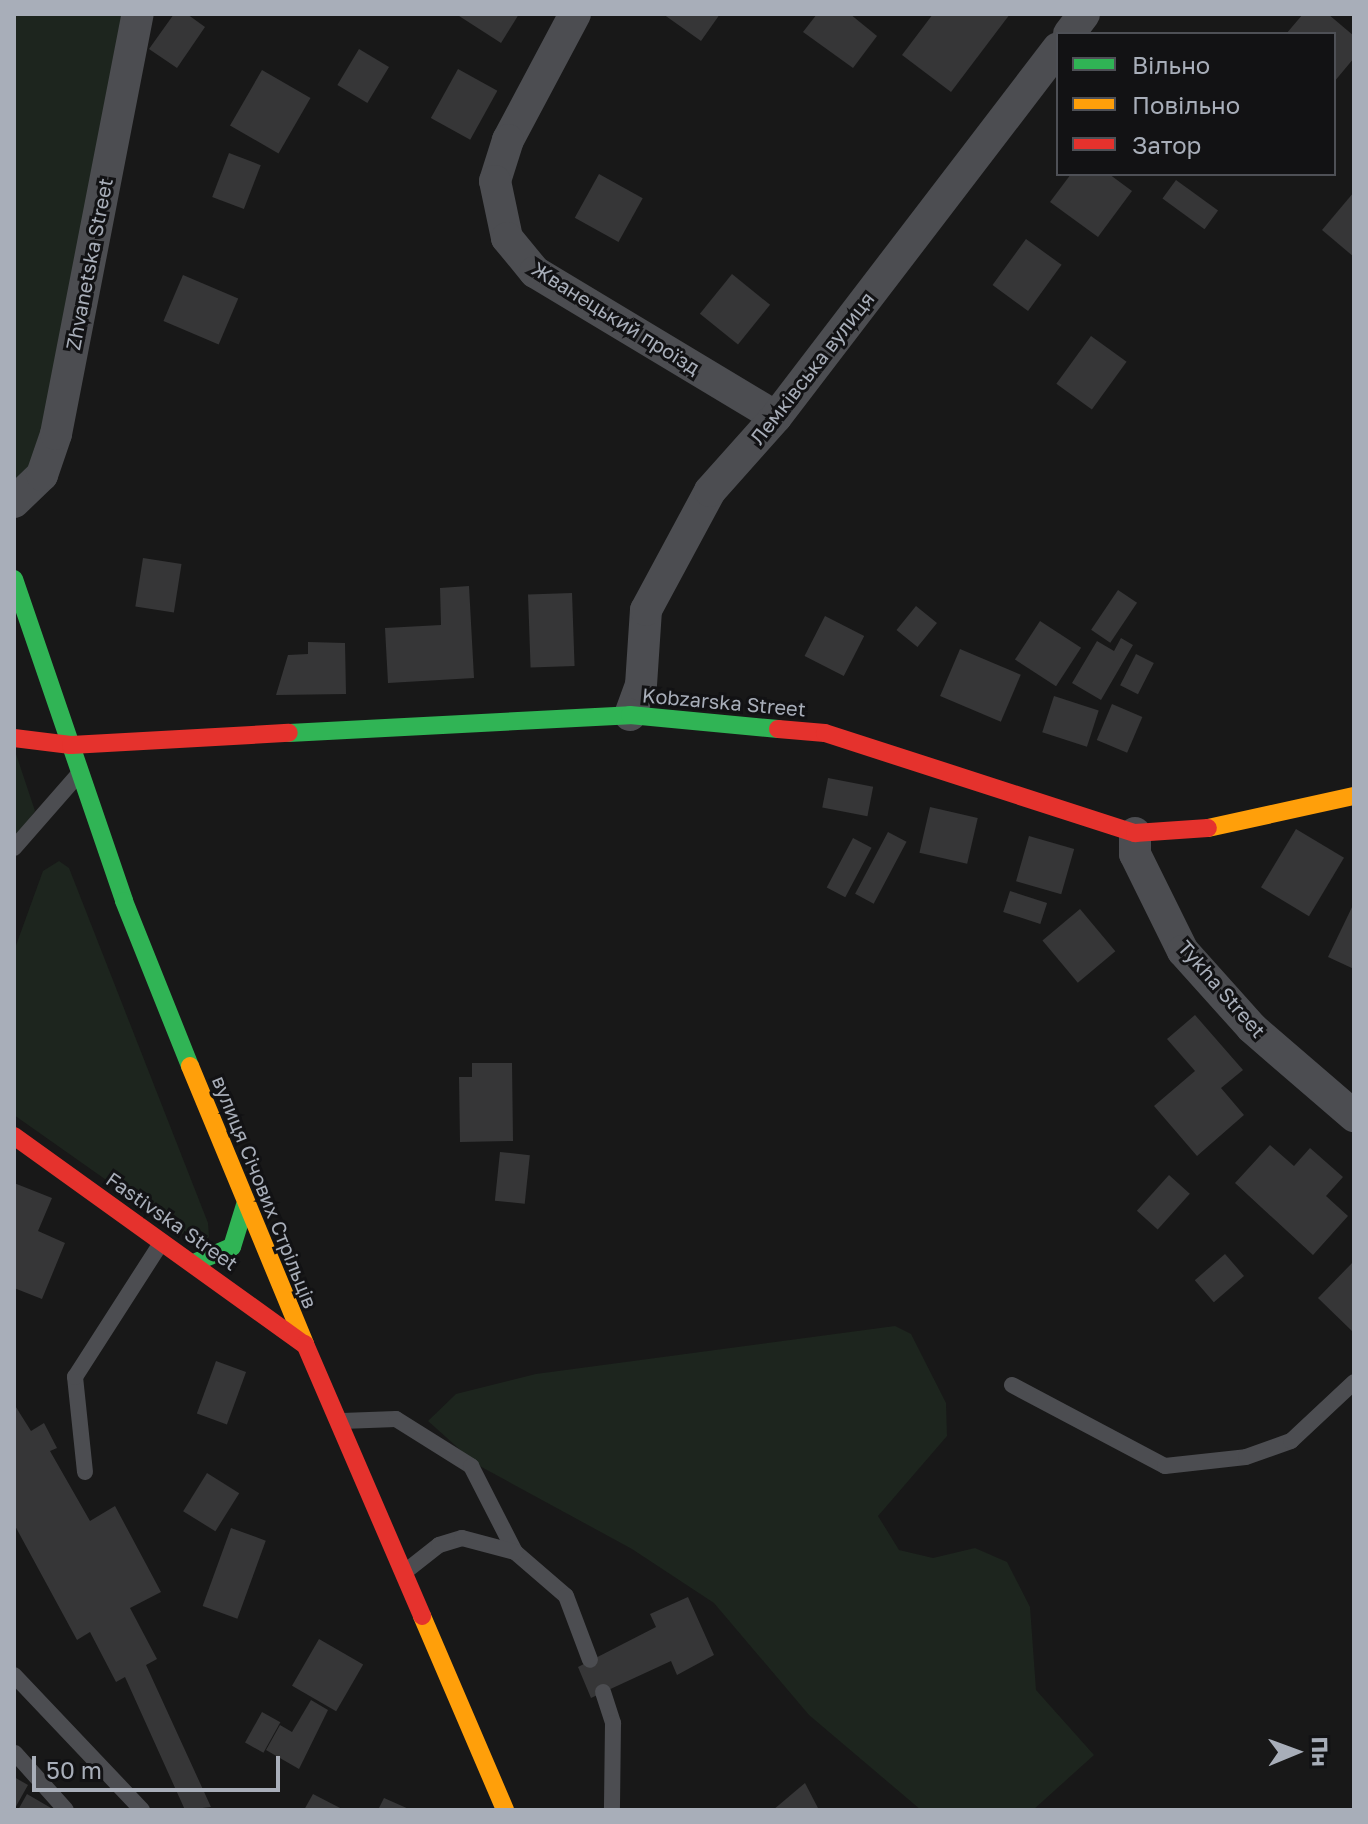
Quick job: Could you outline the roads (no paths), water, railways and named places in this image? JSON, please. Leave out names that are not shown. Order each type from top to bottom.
[{"type":"main road","name":"вулиця Січових Стрільців","points":[[14,579],[124,901],[245,1205],[336,1422],[406,1571],[505,1810]]},
{"type":"main road","name":"Kobzarska Street","points":[[14,738],[71,745],[630,715],[825,733],[1135,833],[1233,826],[1354,796]]},
{"type":"main road","name":"Fastivska Street","points":[[14,1136],[196,1262],[303,1344]]},
{"type":"main road","points":[[196,1262],[223,1256],[232,1247],[245,1205]]},
{"type":"street","name":"Zhvanetska Street","points":[[14,502],[42,475],[56,434],[138,14]]},
{"type":"street","name":"Жванецький проїзд","points":[[575,14],[499,167],[495,181],[507,238],[535,272],[776,417]]},
{"type":"street","points":[[1070,32],[1084,14]]},
{"type":"street","name":"Лемківська вулиця","points":[[630,715],[641,685],[646,610],[710,491],[776,417],[1056,51]]},
{"type":"street","name":"Tykha Street","points":[[1135,833],[1135,854],[1183,951],[1252,1028],[1354,1116]]},
{"type":"lane","points":[[14,848],[81,772]]},
{"type":"lane","points":[[85,1472],[75,1377],[162,1240]]},
{"type":"lane","points":[[1012,1385],[1165,1466],[1246,1457],[1291,1441],[1354,1382]]},
{"type":"lane","points":[[336,1422],[396,1419],[471,1466],[515,1552],[566,1596],[590,1660]]},
{"type":"lane","points":[[406,1571],[439,1545],[462,1538],[515,1552]]},
{"type":"lane","points":[[14,1675],[142,1810]]},
{"type":"lane","points":[[603,1692],[613,1723],[612,1810]]},
{"type":"lane","points":[[15,1753],[66,1810]]}]
